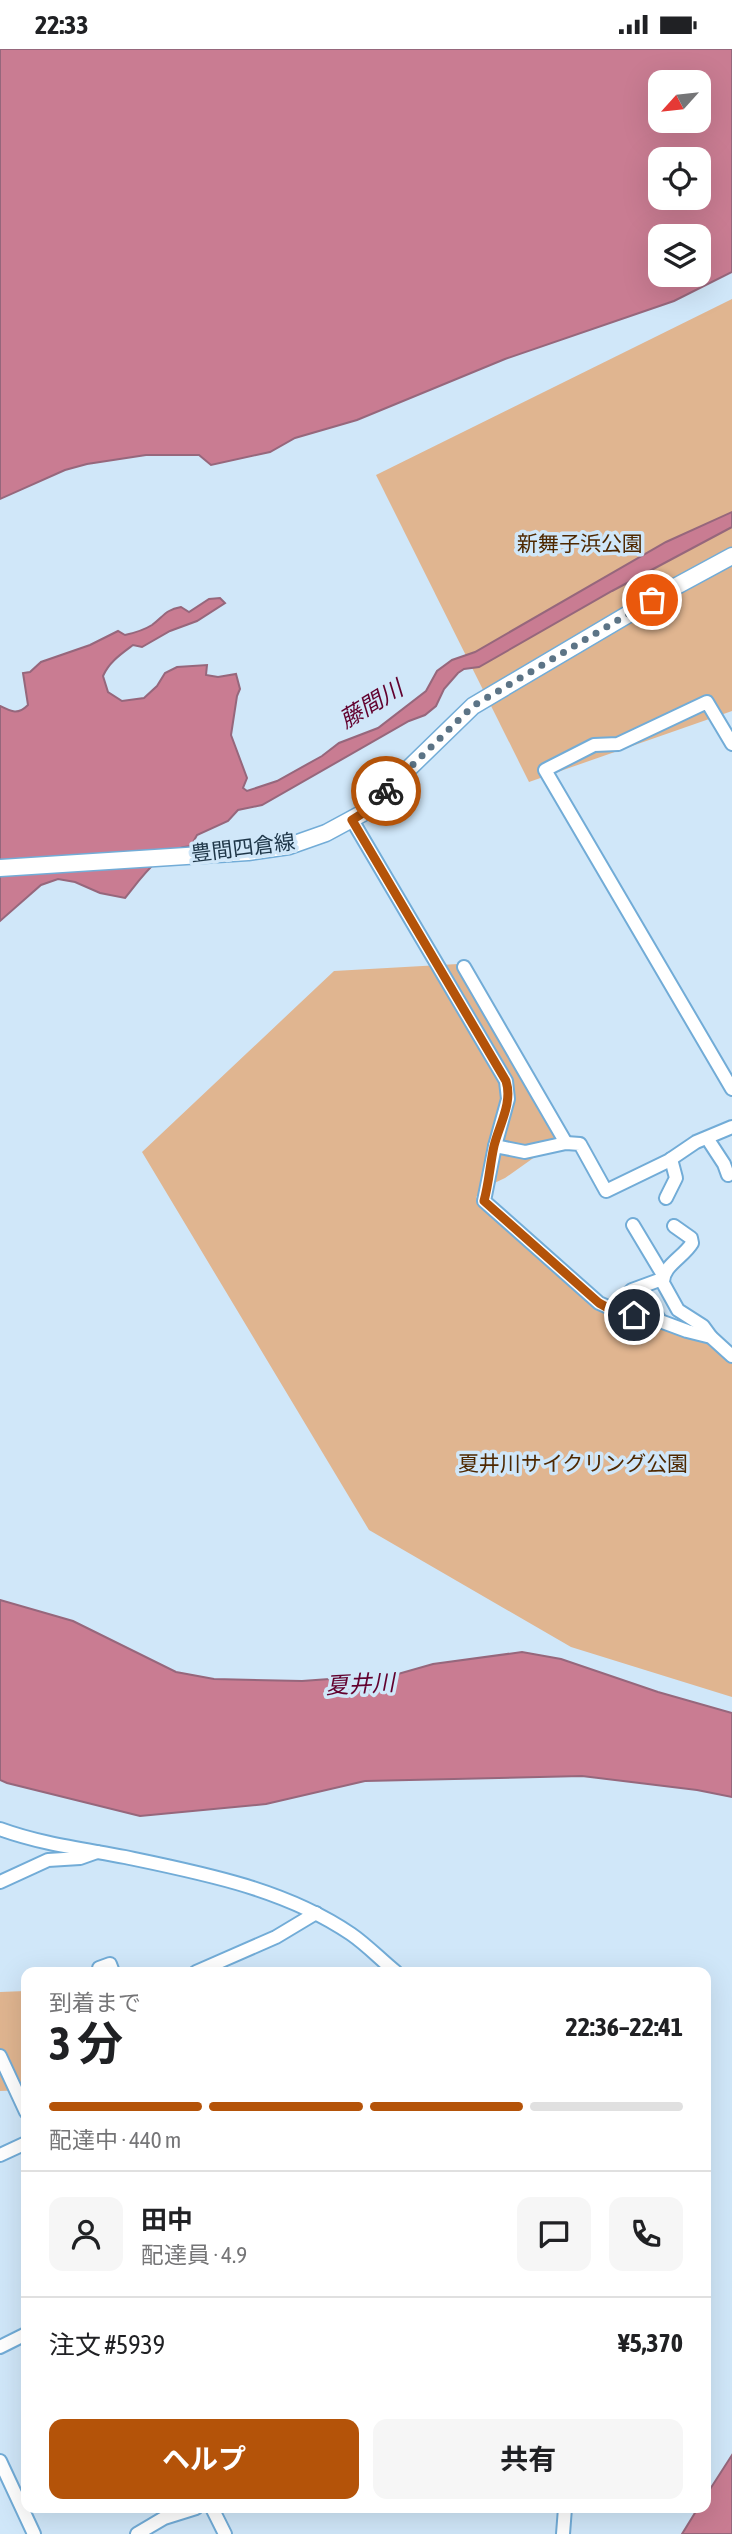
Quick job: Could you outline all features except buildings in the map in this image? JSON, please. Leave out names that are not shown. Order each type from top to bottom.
[{"type":"main road","name":"豊間四倉線","points":[[0,867],[211,854],[289,846],[326,833],[363,813],[473,706],[732,556]]},
{"type":"street","points":[[732,744],[707,702],[618,744],[594,745],[545,770],[732,1089]]},
{"type":"street","points":[[352,820],[506,1081],[508,1099],[484,1201],[599,1303],[617,1311],[711,1337]]},
{"type":"street","points":[[464,967],[566,1143]]},
{"type":"street","points":[[495,1146],[525,1152],[566,1143],[580,1143],[606,1191],[671,1159],[684,1149],[732,1127]]},
{"type":"street","points":[[707,1138],[728,1166]]},
{"type":"street","points":[[666,1198],[676,1178],[671,1159]]},
{"type":"street","points":[[633,1225],[678,1310],[703,1326],[732,1356]]},
{"type":"street","points":[[660,1321],[654,1313],[632,1301],[629,1293],[662,1277],[692,1243],[691,1238],[674,1226]]},
{"type":"street","points":[[0,1829],[48,1844],[219,1878],[271,1894],[316,1913],[353,1935],[390,1967]]},
{"type":"street","points":[[0,1882],[48,1860],[80,1859],[97,1852]]},
{"type":"street","points":[[207,1967],[276,1937],[316,1913]]},
{"type":"street","points":[[0,2056],[21,2101]]},
{"type":"street","points":[[0,2155],[21,2145]]},
{"type":"street","points":[[0,2347],[21,2336]]},
{"type":"street","points":[[0,2462],[21,2506]]},
{"type":"street","points":[[24,2513],[34,2534]]},
{"type":"street","points":[[137,2534],[164,2518],[180,2513]]},
{"type":"street","points":[[214,2513],[225,2534]]},
{"type":"street","points":[[563,2534],[565,2513]]},
{"type":"green space","name":"新舞子浜公園","points":[[732,299],[732,711],[529,782],[376,475]]},
{"type":"green space","name":"夏井川サイクリング公園","points":[[458,964],[565,1148],[539,1154],[505,1178],[488,1186],[476,1197],[599,1303],[658,1317],[732,1353],[732,1697],[571,1647],[369,1530],[142,1152],[334,971]]},
{"type":"green space","points":[[21,1991],[21,2090],[0,2091],[0,1992]]},
{"type":"water","points":[[0,49],[732,49],[732,272],[711,282],[711,224],[648,224],[648,287],[702,287],[674,301],[505,359],[357,420],[295,438],[270,452],[211,465],[199,455],[146,455],[65,470],[0,499]]},
{"type":"water","points":[[732,512],[732,527],[612,591],[479,667],[464,669],[444,689],[436,706],[425,715],[409,721],[262,805],[238,810],[228,821],[197,835],[191,846],[162,857],[125,898],[58,879],[41,885],[0,921],[0,706],[15,711],[28,705],[23,673],[30,672],[41,662],[90,645],[118,631],[125,635],[142,630],[176,608],[181,607],[189,612],[209,599],[220,598],[225,603],[197,621],[170,631],[142,647],[133,645],[112,662],[103,676],[108,692],[122,701],[144,698],[157,686],[165,673],[177,667],[207,665],[206,675],[218,677],[236,674],[240,689],[231,735],[247,778],[243,788],[247,791],[277,781],[322,756],[339,743],[378,728],[426,691],[437,671],[452,660],[475,652],[666,542]]},
{"type":"water","name":"夏井川","points":[[0,1600],[73,1621],[176,1672],[214,1679],[302,1681],[398,1674],[433,1664],[522,1652],[561,1659],[658,1692],[732,1713],[732,1797],[582,1776],[365,1781],[266,1804],[140,1816],[7,1783],[0,1780]]},
{"type":"water","points":[[732,2455],[732,2534],[682,2534],[695,2513],[711,2513],[711,2488]]},
{"type":"way so far","points":[[386,791],[473,706],[652,600]]},
{"type":"route","points":[[386,791],[352,820],[506,1081],[508,1099],[484,1201],[599,1303],[634,1315]]},
{"type":"water label","name":"藤間川","points":[[371,704]]}]
